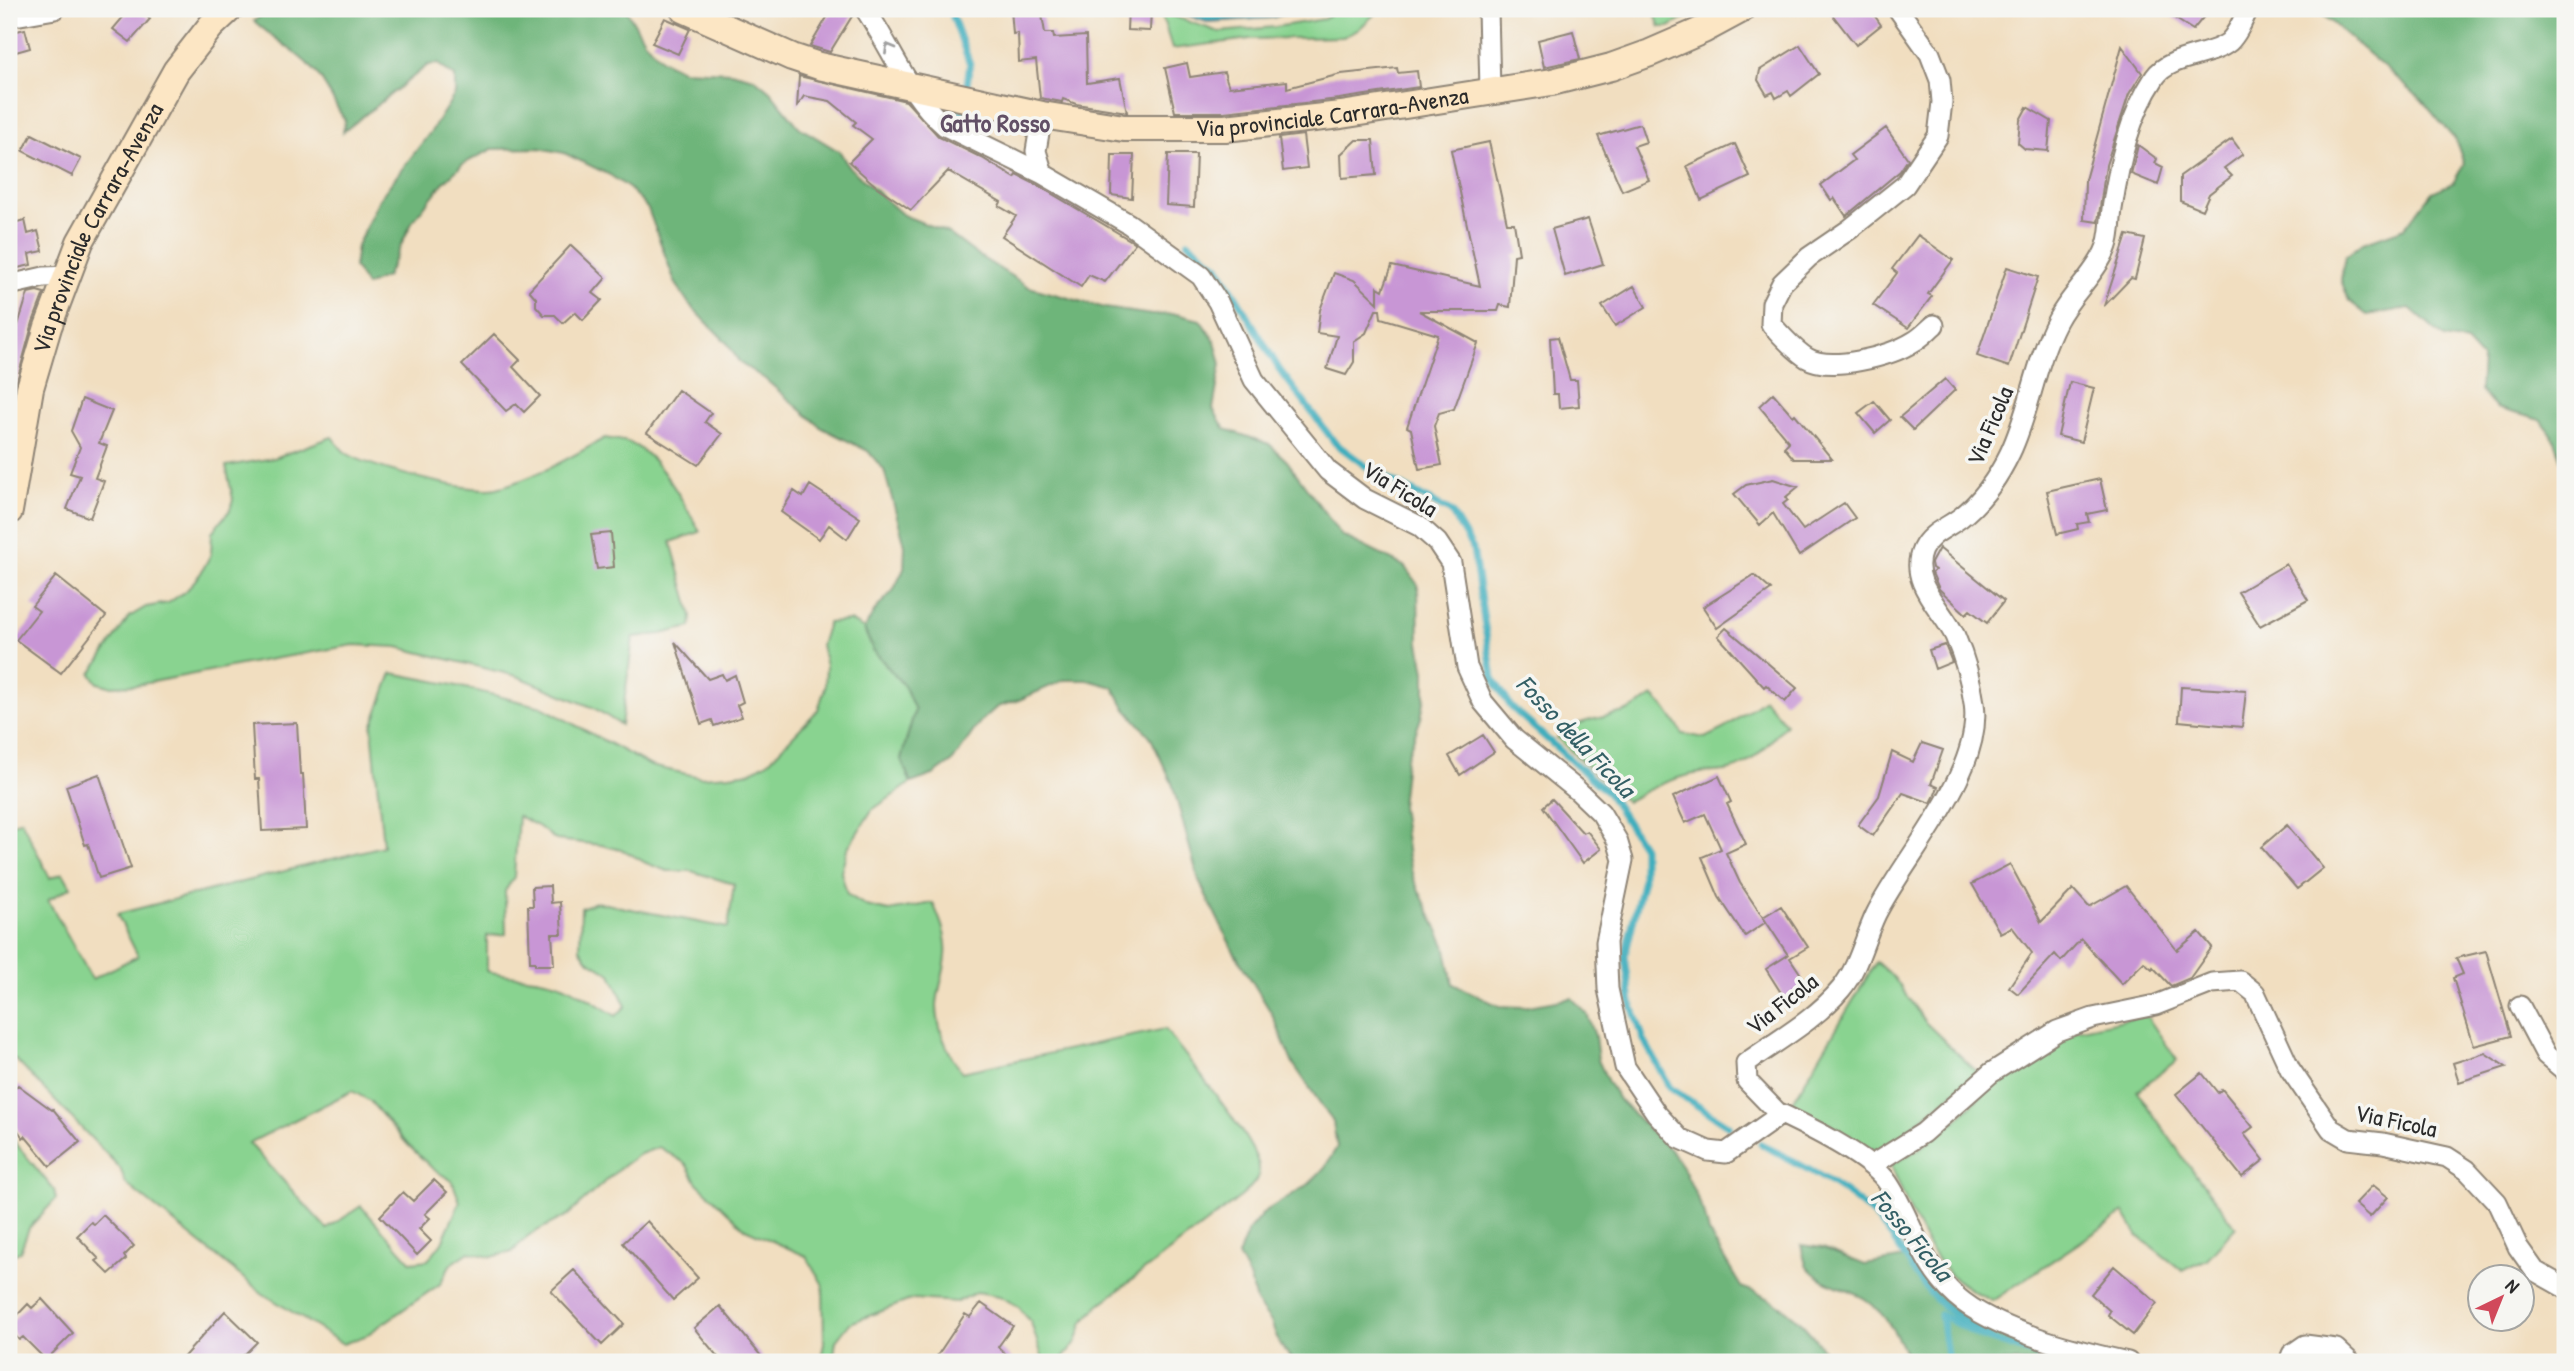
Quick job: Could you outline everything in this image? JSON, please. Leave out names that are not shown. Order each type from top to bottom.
[{"type":"main road","name":"Via provinciale Carrara-Avenza","points":[[9,511],[30,388],[80,242],[176,71],[211,26],[229,9]]},
{"type":"main road","name":"Via provinciale Carrara-Avenza","points":[[684,9],[792,57],[820,66],[1042,115],[1124,128],[1225,128],[1341,115],[1552,82],[1611,67],[1703,30],[1742,9]]},
{"type":"street","points":[[9,17],[55,9]]},
{"type":"street","points":[[865,9],[911,87],[934,117],[945,126],[1044,174]]},
{"type":"street","points":[[1488,9],[1490,91]]},
{"type":"street","points":[[1898,9],[1930,54],[1940,80],[1942,102],[1938,136],[1905,185],[1850,229],[1809,257],[1782,284],[1772,303],[1771,324],[1791,345],[1810,359],[1832,363],[1858,363],[1912,343],[1934,325]]},
{"type":"street","name":"Via Ficola","points":[[1044,174],[1129,224],[1201,276],[1219,302],[1254,380],[1328,471],[1366,499],[1419,526],[1437,542],[1451,563],[1467,667],[1483,702],[1514,739],[1601,813],[1617,840],[1623,860],[1609,923],[1606,954],[1608,989],[1625,1067],[1656,1113],[1679,1138],[1707,1151],[1726,1153],[1775,1116],[1747,1081],[1746,1063],[1818,1013],[1843,986],[1862,953],[1875,916],[1959,779],[1971,742],[1975,708],[1968,673],[1954,633],[1929,596],[1920,576],[1919,560],[1923,548],[1933,534],[1959,519],[1975,505],[1996,481],[2012,450],[2057,320],[2105,253],[2126,137],[2143,98],[2158,73],[2178,62],[2228,43],[2248,9]]},
{"type":"street","points":[[1042,115],[1036,151],[1044,174]]},
{"type":"street","points":[[9,285],[44,277],[68,276]]},
{"type":"street","name":"Via Ficola","points":[[1872,1165],[1923,1133],[1991,1073],[2057,1031],[2093,1018],[2156,1005],[2211,983],[2240,981],[2255,993],[2290,1069],[2331,1129],[2348,1139],[2383,1143],[2447,1157],[2467,1170],[2497,1202],[2518,1247],[2535,1271],[2565,1288]]},
{"type":"street","points":[[2520,1006],[2546,1055],[2565,1071]]},
{"type":"street","points":[[1775,1116],[1872,1165],[1886,1180],[1903,1208],[1920,1251],[1955,1295],[1995,1321],[2128,1362]]},
{"type":"street","points":[[2289,1362],[2292,1354],[2305,1345],[2336,1349],[2350,1362]]},
{"type":"green space","points":[[270,9],[626,9],[645,42],[662,60],[682,70],[731,72],[754,78],[770,91],[799,127],[840,152],[849,167],[903,215],[948,233],[1029,287],[1105,308],[1152,315],[1176,314],[1200,320],[1215,341],[1221,364],[1213,409],[1225,429],[1269,444],[1287,461],[1341,535],[1404,566],[1418,585],[1419,643],[1425,671],[1425,696],[1421,718],[1406,759],[1401,806],[1414,880],[1445,945],[1453,984],[1499,1006],[1523,1007],[1572,998],[1587,1014],[1595,1036],[1598,1060],[1608,1082],[1620,1101],[1672,1152],[1684,1170],[1704,1212],[1709,1233],[1741,1287],[1770,1299],[1794,1316],[1832,1362],[1295,1362],[1280,1345],[1271,1322],[1256,1302],[1250,1279],[1238,1256],[1248,1231],[1264,1212],[1309,1184],[1325,1167],[1337,1147],[1333,1122],[1292,1062],[1272,1014],[1233,950],[1199,881],[1172,783],[1150,736],[1125,708],[1113,687],[1088,680],[1064,680],[997,707],[980,722],[953,761],[933,775],[911,783],[901,759],[915,710],[905,687],[873,650],[864,629],[876,609],[893,591],[904,569],[905,545],[884,470],[868,451],[822,428],[765,379],[740,363],[727,343],[689,304],[675,282],[648,209],[630,189],[610,175],[564,153],[539,148],[492,149],[463,164],[444,182],[412,222],[386,277],[366,286],[354,267],[357,246],[379,199],[432,130],[455,94],[455,77],[438,64],[428,65],[343,132],[345,120],[318,75],[299,56],[254,21]]},
{"type":"green space","points":[[1336,9],[1380,9],[1358,30],[1343,37],[1250,39],[1172,49],[1161,12],[1219,32],[1324,19]]},
{"type":"green space","points":[[1653,9],[1701,9],[1669,27],[1660,27]]},
{"type":"green space","points":[[2316,9],[2565,9],[2565,468],[2554,439],[2541,420],[2496,408],[2480,391],[2482,359],[2466,342],[2444,338],[2410,308],[2367,315],[2349,301],[2341,280],[2345,257],[2363,243],[2405,228],[2432,192],[2453,183],[2464,164],[2456,141],[2422,100]]},
{"type":"green space","points":[[332,437],[346,453],[376,466],[444,484],[485,489],[525,479],[605,438],[629,443],[653,460],[671,483],[700,532],[671,542],[692,616],[691,627],[633,637],[621,725],[594,708],[517,676],[397,647],[354,645],[137,685],[109,686],[98,683],[91,674],[129,617],[146,607],[168,603],[187,590],[201,573],[211,554],[212,532],[230,510],[233,499],[226,466],[274,458]]},
{"type":"green space","points":[[850,621],[864,629],[873,650],[905,687],[915,710],[901,759],[911,783],[872,810],[847,849],[841,872],[847,894],[866,906],[889,911],[933,903],[946,942],[937,1005],[939,1023],[948,1049],[962,1072],[1165,1029],[1234,1120],[1259,1168],[1254,1183],[1243,1195],[1099,1305],[1083,1322],[1076,1343],[1059,1362],[1044,1362],[1031,1323],[1018,1306],[999,1296],[977,1292],[957,1302],[913,1299],[850,1323],[836,1341],[833,1362],[820,1362],[824,1344],[823,1285],[806,1256],[745,1229],[697,1183],[686,1164],[659,1147],[638,1155],[568,1215],[529,1235],[512,1252],[491,1257],[469,1252],[450,1265],[440,1284],[365,1336],[343,1344],[262,1293],[126,1184],[120,1168],[15,1059],[9,1064],[9,825],[21,820],[50,878],[63,873],[71,887],[48,900],[92,979],[138,956],[117,914],[383,846],[372,727],[392,673],[542,707],[651,766],[700,777],[729,775],[750,772],[769,761],[818,710],[825,688],[826,666],[821,645],[828,623]],"holes":[[[518,816],[538,826],[556,840],[601,845],[625,851],[667,871],[691,871],[734,884],[728,928],[596,902],[581,908],[580,949],[588,960],[611,974],[626,1006],[616,1016],[563,985],[487,971],[487,936],[506,934],[505,891],[514,877]],[[352,1091],[370,1101],[408,1145],[433,1169],[452,1181],[460,1202],[442,1242],[428,1260],[411,1262],[361,1206],[327,1229],[249,1143]]]},
{"type":"green space","points":[[1653,696],[1666,709],[1683,734],[1705,738],[1725,728],[1764,699],[1786,724],[1761,752],[1738,768],[1681,777],[1626,802],[1557,738],[1580,723],[1628,711]]},
{"type":"green space","points":[[1876,962],[1894,978],[1926,1023],[1978,1073],[1888,1146],[1877,1150],[1833,1131],[1792,1103]]},
{"type":"green space","points":[[2146,1015],[2177,1060],[2137,1091],[2236,1227],[2207,1259],[2183,1271],[2137,1235],[2124,1213],[1992,1301],[1962,1284],[1947,1271],[1930,1248],[1891,1165],[1949,1127],[2004,1073],[2077,1030]]},
{"type":"green space","points":[[9,1135],[54,1190],[56,1199],[29,1228],[20,1252],[9,1256]]},
{"type":"green space","points":[[1801,1245],[1823,1248],[1865,1265],[1910,1257],[1937,1293],[1962,1315],[2007,1339],[2073,1362],[1909,1362],[1880,1312],[1865,1299],[1813,1272],[1806,1264]]},
{"type":"water","points":[[1168,9],[1299,9],[1272,18],[1207,22]]},
{"type":"building","points":[[130,9],[138,9],[150,19],[130,42],[113,29]]},
{"type":"building","points":[[832,9],[853,9],[854,13],[830,52],[810,46]]},
{"type":"building","points":[[1011,9],[1041,9],[1045,33],[1053,33],[1054,38],[1086,36],[1087,83],[1120,78],[1127,112],[1076,104],[1063,99],[1062,102],[1040,98],[1036,60],[1019,62],[1018,33],[1013,34]]},
{"type":"building","points":[[1128,9],[1151,9],[1150,31],[1127,30]]},
{"type":"building","points":[[1828,9],[1870,9],[1881,25],[1856,45]]},
{"type":"building","points":[[2160,9],[2210,9],[2193,30]]},
{"type":"building","points":[[665,18],[690,29],[678,54],[652,43]]},
{"type":"building","points":[[25,29],[30,48],[9,54],[9,33]]},
{"type":"building","points":[[1573,31],[1580,59],[1544,67],[1538,40]]},
{"type":"building","points":[[1800,45],[1819,74],[1791,96],[1788,91],[1776,98],[1773,92],[1767,95],[1758,80],[1760,70]]},
{"type":"building","points":[[2122,46],[2142,73],[2129,94],[2106,165],[2098,222],[2084,220],[2085,180]]},
{"type":"building","points":[[1187,63],[1190,77],[1224,72],[1229,87],[1287,81],[1287,88],[1341,74],[1397,68],[1398,73],[1417,71],[1419,87],[1224,112],[1175,112],[1165,68]]},
{"type":"building","points":[[799,76],[906,101],[939,137],[1015,178],[1017,175],[1037,185],[1135,243],[1105,282],[1089,275],[1081,287],[1002,236],[1016,216],[999,206],[1001,202],[948,171],[911,210],[877,187],[849,162],[872,139],[853,125],[856,122],[830,101],[804,96],[797,107]]},
{"type":"building","points":[[2027,107],[2051,121],[2048,151],[2025,149],[2018,143],[2020,120]]},
{"type":"building","points":[[1640,124],[1646,142],[1634,146],[1649,180],[1622,191],[1598,136]]},
{"type":"building","points":[[1886,128],[1908,159],[1900,171],[1846,216],[1821,185],[1854,160],[1850,155]]},
{"type":"building","points":[[32,134],[81,159],[72,176],[23,151]]},
{"type":"building","points":[[1303,135],[1307,168],[1283,171],[1279,138]]},
{"type":"building","points":[[2232,139],[2243,154],[2224,168],[2232,176],[2209,194],[2202,210],[2180,201],[2180,176]]},
{"type":"building","points":[[1356,140],[1373,140],[1376,175],[1342,178],[1341,154]]},
{"type":"building","points":[[1489,142],[1507,223],[1514,223],[1519,254],[1514,255],[1510,307],[1500,305],[1498,311],[1419,311],[1478,343],[1454,409],[1439,413],[1434,426],[1442,465],[1419,469],[1411,429],[1407,427],[1438,335],[1381,318],[1380,310],[1376,310],[1366,333],[1354,341],[1354,362],[1346,375],[1327,369],[1337,336],[1317,333],[1320,310],[1334,273],[1354,280],[1378,303],[1378,287],[1383,290],[1392,266],[1480,286],[1451,150]]},
{"type":"building","points":[[1735,144],[1750,177],[1701,200],[1687,166]]},
{"type":"building","points":[[2138,145],[2157,159],[2155,163],[2163,167],[2158,185],[2131,174]]},
{"type":"building","points":[[1168,154],[1196,154],[1194,207],[1166,205]]},
{"type":"building","points":[[1112,155],[1134,155],[1132,198],[1111,195]]},
{"type":"building","points":[[1588,219],[1603,264],[1565,276],[1552,229]]},
{"type":"building","points":[[25,220],[28,234],[38,231],[43,251],[29,254],[31,265],[9,270],[9,224]]},
{"type":"building","points":[[1918,235],[1953,260],[1928,294],[1932,296],[1908,328],[1873,305],[1897,273],[1892,269]]},
{"type":"building","points":[[2127,235],[2145,239],[2135,279],[2131,278],[2104,306]]},
{"type":"building","points":[[571,245],[606,278],[593,293],[602,300],[583,320],[575,312],[563,323],[555,315],[544,315],[536,306],[536,298],[529,290]]},
{"type":"building","points":[[2007,267],[2038,277],[2009,367],[1977,356]]},
{"type":"building","points":[[1634,286],[1646,307],[1615,326],[1602,306]]},
{"type":"building","points":[[28,293],[44,293],[33,322],[12,399],[9,398],[9,354]]},
{"type":"building","points":[[494,334],[520,360],[513,367],[540,396],[524,412],[516,404],[506,411],[462,365]]},
{"type":"building","points":[[1558,337],[1570,380],[1577,380],[1579,406],[1559,408],[1558,394],[1553,394],[1550,338]]},
{"type":"building","points":[[1945,379],[1955,390],[1913,430],[1900,417]]},
{"type":"building","points":[[2070,382],[2094,388],[2081,442],[2058,436]]},
{"type":"building","points":[[678,390],[711,413],[705,422],[722,434],[698,465],[647,433]]},
{"type":"building","points":[[1773,393],[1793,416],[1795,414],[1832,459],[1794,459],[1784,447],[1789,442],[1759,406]]},
{"type":"building","points":[[82,399],[112,411],[99,443],[107,446],[95,478],[104,481],[90,518],[67,509],[80,476],[70,473],[80,447],[71,431]]},
{"type":"building","points":[[1874,401],[1890,420],[1875,433],[1858,413]]},
{"type":"building","points":[[1773,479],[1798,487],[1786,497],[1788,500],[1783,504],[1803,530],[1844,503],[1855,518],[1799,556],[1773,513],[1760,525],[1734,494],[1746,485]]},
{"type":"building","points":[[2100,479],[2107,510],[2087,514],[2089,522],[2077,524],[2078,529],[2057,534],[2047,491]]},
{"type":"building","points":[[810,485],[860,518],[847,539],[829,525],[819,539],[781,512],[794,491],[803,497]]},
{"type":"building","points":[[611,533],[614,567],[597,569],[591,535]]},
{"type":"building","points":[[1939,548],[2004,601],[1987,623],[1970,610],[1966,614],[1939,589],[1931,563]]},
{"type":"building","points":[[2286,564],[2308,600],[2260,626],[2238,592]]},
{"type":"building","points":[[1754,575],[1771,590],[1717,628],[1703,607]]},
{"type":"building","points":[[56,576],[106,616],[61,673],[16,640],[39,611],[32,606]]},
{"type":"building","points":[[1726,628],[1797,688],[1785,702],[1766,685],[1764,687],[1718,636]]},
{"type":"building","points":[[675,642],[708,679],[722,674],[725,680],[735,675],[743,702],[737,705],[742,717],[714,726],[712,720],[701,724]]},
{"type":"building","points":[[1945,645],[1952,662],[1935,669],[1929,650]]},
{"type":"building","points":[[2181,687],[2246,691],[2242,727],[2179,721]]},
{"type":"building","points":[[297,723],[306,829],[262,831],[252,725]]},
{"type":"building","points":[[1483,735],[1494,752],[1460,775],[1449,756]]},
{"type":"building","points":[[1922,743],[1943,750],[1931,784],[1938,787],[1931,803],[1903,793],[1873,836],[1858,825],[1879,796],[1892,752],[1913,762]]},
{"type":"building","points":[[99,774],[131,868],[99,878],[66,786]]},
{"type":"building","points":[[1719,776],[1731,802],[1727,804],[1746,844],[1726,853],[1740,883],[1766,922],[1745,936],[1719,897],[1702,857],[1721,849],[1705,814],[1685,823],[1673,797]]},
{"type":"building","points":[[1552,799],[1583,833],[1587,831],[1601,849],[1583,863],[1543,807]]},
{"type":"building","points":[[2287,825],[2323,868],[2297,889],[2261,847]]},
{"type":"building","points":[[2010,864],[2041,922],[2073,889],[2089,907],[2126,886],[2177,950],[2199,932],[2212,947],[2190,978],[2171,986],[2153,967],[2152,969],[2144,962],[2122,984],[2081,939],[2061,961],[2055,954],[2018,994],[2009,987],[2032,953],[2012,927],[2000,933],[1972,884]]},
{"type":"building","points":[[550,886],[551,903],[560,902],[562,934],[552,934],[554,965],[535,965],[535,962],[530,962],[528,906],[533,906],[532,887]]},
{"type":"building","points":[[1781,906],[1808,947],[1790,958],[1802,976],[1798,979],[1808,995],[1790,1007],[1766,969],[1788,955],[1763,917]]},
{"type":"building","points":[[2486,951],[2511,1036],[2474,1046],[2453,978],[2463,974],[2456,958]]},
{"type":"building","points":[[2485,1053],[2506,1067],[2459,1082],[2453,1063]]},
{"type":"building","points":[[2202,1073],[2218,1093],[2222,1089],[2253,1127],[2244,1134],[2264,1160],[2242,1177],[2176,1094]]},
{"type":"building","points":[[18,1085],[53,1109],[80,1142],[50,1166],[25,1136],[23,1138],[9,1117],[9,1092]]},
{"type":"building","points":[[434,1180],[447,1192],[425,1214],[430,1218],[419,1229],[431,1241],[417,1255],[380,1216],[403,1192],[413,1201]]},
{"type":"building","points":[[2373,1185],[2388,1197],[2370,1217],[2355,1204]]},
{"type":"building","points":[[103,1215],[134,1246],[124,1256],[126,1259],[109,1274],[77,1236]]},
{"type":"building","points":[[647,1221],[698,1278],[673,1300],[623,1243]]},
{"type":"building","points":[[2114,1266],[2157,1303],[2133,1335],[2108,1315],[2110,1311],[2091,1294]]},
{"type":"building","points":[[574,1270],[624,1324],[602,1345],[551,1291]]},
{"type":"building","points":[[42,1299],[73,1333],[46,1360],[23,1337],[19,1340],[9,1329],[9,1324],[28,1304],[32,1308]]},
{"type":"building","points":[[981,1303],[1013,1326],[998,1347],[1015,1362],[933,1362],[965,1314],[970,1317]]},
{"type":"building","points":[[720,1306],[766,1362],[722,1362],[694,1328]]},
{"type":"building","points":[[225,1311],[257,1342],[237,1362],[179,1362]]},
{"type":"waterway","name":"Fosso della Ficola","points":[[950,9],[970,64],[967,84]]},
{"type":"waterway","name":"Fosso della Ficola","points":[[961,111],[971,124]]},
{"type":"waterway","name":"Fosso della Ficola","points":[[1188,242],[1218,266],[1279,369],[1335,443],[1367,467],[1451,512],[1473,549],[1493,678],[1511,707],[1609,794],[1643,847],[1643,879],[1625,956],[1631,1003],[1644,1040],[1670,1088],[1729,1126]]},
{"type":"waterway","name":"Fosso Ficola","points":[[1761,1144],[1822,1177],[1864,1207],[1890,1235],[1930,1293],[1954,1314],[1990,1338]]},
{"type":"waterway","name":"Fosso della Ficola","points":[[1941,1315],[1979,1336],[2057,1362]]},
{"type":"waterway","points":[[1941,1315],[1948,1362]]},
{"type":"district","name":"Gatto Rosso","points":[[995,123]]}]
